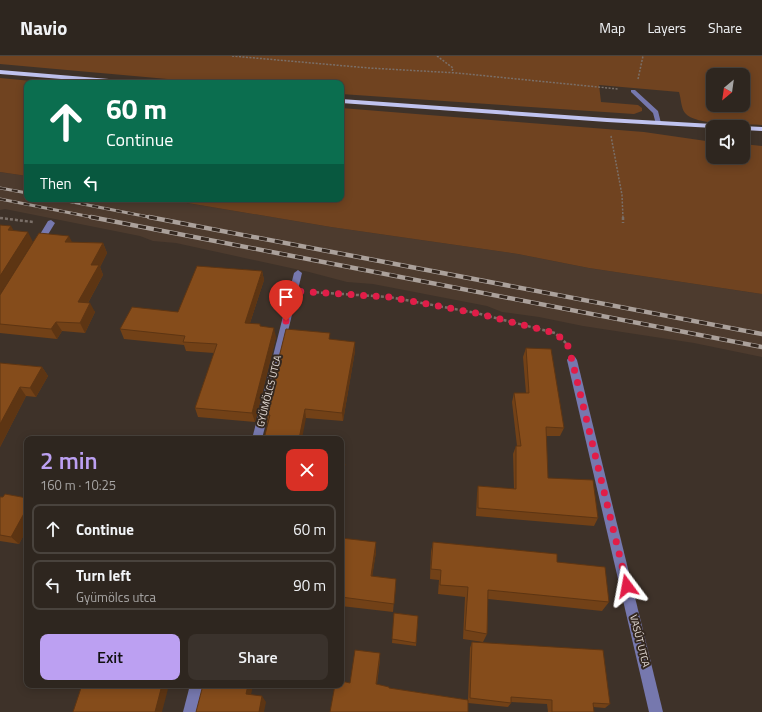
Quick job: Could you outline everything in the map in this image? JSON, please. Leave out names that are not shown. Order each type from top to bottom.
[{"type":"main road","points":[[0,72],[97,80]]},
{"type":"main road","points":[[344,101],[706,126]]},
{"type":"main road","points":[[750,128],[762,129]]},
{"type":"street","points":[[633,91],[656,112],[658,123]]},
{"type":"street","points":[[32,254],[50,226]]},
{"type":"street","name":"GYÜMÖLCS UTCA","points":[[258,436],[298,273]]},
{"type":"street","name":"VASÚT UTCA","points":[[572,360],[656,712]]},
{"type":"street","points":[[190,712],[196,688]]},
{"type":"path","points":[[232,56],[369,68],[452,72],[590,85],[633,91],[641,73],[643,56]]},
{"type":"path","points":[[438,56],[453,68],[452,72]]},
{"type":"path","points":[[607,120],[618,171],[623,223]]},
{"type":"path","points":[[0,218],[37,222],[50,226]]},
{"type":"path","points":[[294,291],[389,297],[476,313],[555,333],[567,343],[572,360]]},
{"type":"shaded area","points":[[0,56],[762,56],[762,125],[750,125],[750,120],[706,120],[706,121],[690,117],[684,111],[679,92],[599,85],[601,102],[638,105],[642,108],[642,111],[634,114],[344,94],[344,80],[179,80],[0,64]]},
{"type":"shaded area","points":[[0,78],[24,80],[24,176],[0,172]]},
{"type":"shaded area","points":[[344,108],[644,132],[706,141],[706,164],[750,164],[750,145],[762,146],[762,294],[589,268],[518,254],[331,227],[182,202],[344,202]]},
{"type":"shaded area","points":[[0,172],[24,176],[24,202],[182,202],[331,227],[518,254],[589,268],[762,294],[762,357],[694,343],[502,312],[487,306],[373,284],[347,282],[309,272],[176,243],[153,241],[140,236],[5,209],[0,210]]},
{"type":"building","points":[[0,225],[11,226],[8,230],[28,232],[0,276]]},
{"type":"building","points":[[39,233],[69,236],[65,242],[103,243],[91,265],[99,265],[78,302],[90,303],[80,323],[56,322],[51,329],[0,324],[0,295]]},
{"type":"building","points":[[197,266],[262,271],[245,323],[260,324],[260,326],[274,328],[252,413],[195,408],[217,344],[183,342],[185,336],[120,329],[132,307],[178,312]]},
{"type":"building","points":[[286,329],[330,333],[329,339],[355,342],[342,413],[305,409],[300,436],[265,436],[270,415],[265,414]]},
{"type":"building","points":[[526,348],[551,349],[564,428],[546,427],[548,478],[593,480],[598,518],[478,508],[478,486],[516,489],[516,446],[521,446],[514,393],[529,393]]},
{"type":"building","points":[[0,363],[42,367],[30,388],[20,387],[0,424]]},
{"type":"building","points":[[5,494],[24,497],[24,513],[11,537],[0,535],[0,497],[3,497]]},
{"type":"building","points":[[344,538],[376,542],[371,576],[396,579],[394,604],[344,597]]},
{"type":"building","points":[[433,542],[557,554],[557,562],[605,567],[609,602],[488,590],[487,634],[465,630],[468,587],[440,585],[441,570],[431,569]]},
{"type":"building","points":[[394,613],[418,616],[416,643],[392,639]]},
{"type":"building","points":[[472,642],[603,650],[610,704],[593,703],[594,712],[552,712],[552,700],[511,697],[511,703],[470,698]]},
{"type":"building","points":[[355,650],[380,653],[376,684],[389,688],[468,700],[468,712],[330,712],[334,688],[344,688],[344,682],[350,683]]},
{"type":"building","points":[[81,688],[161,688],[155,712],[73,712]]},
{"type":"building","points":[[202,688],[247,688],[246,694],[262,696],[259,712],[196,712]]},
{"type":"railway","points":[[0,188],[24,192]]},
{"type":"railway","points":[[0,199],[96,218]]},
{"type":"railway","points":[[72,202],[154,218]]},
{"type":"railway","points":[[91,217],[762,347]]},
{"type":"railway","points":[[149,217],[762,334]]},
{"type":"route","points":[[286,321],[294,291],[389,297],[476,313],[555,333],[567,343],[572,360],[627,586]]}]
